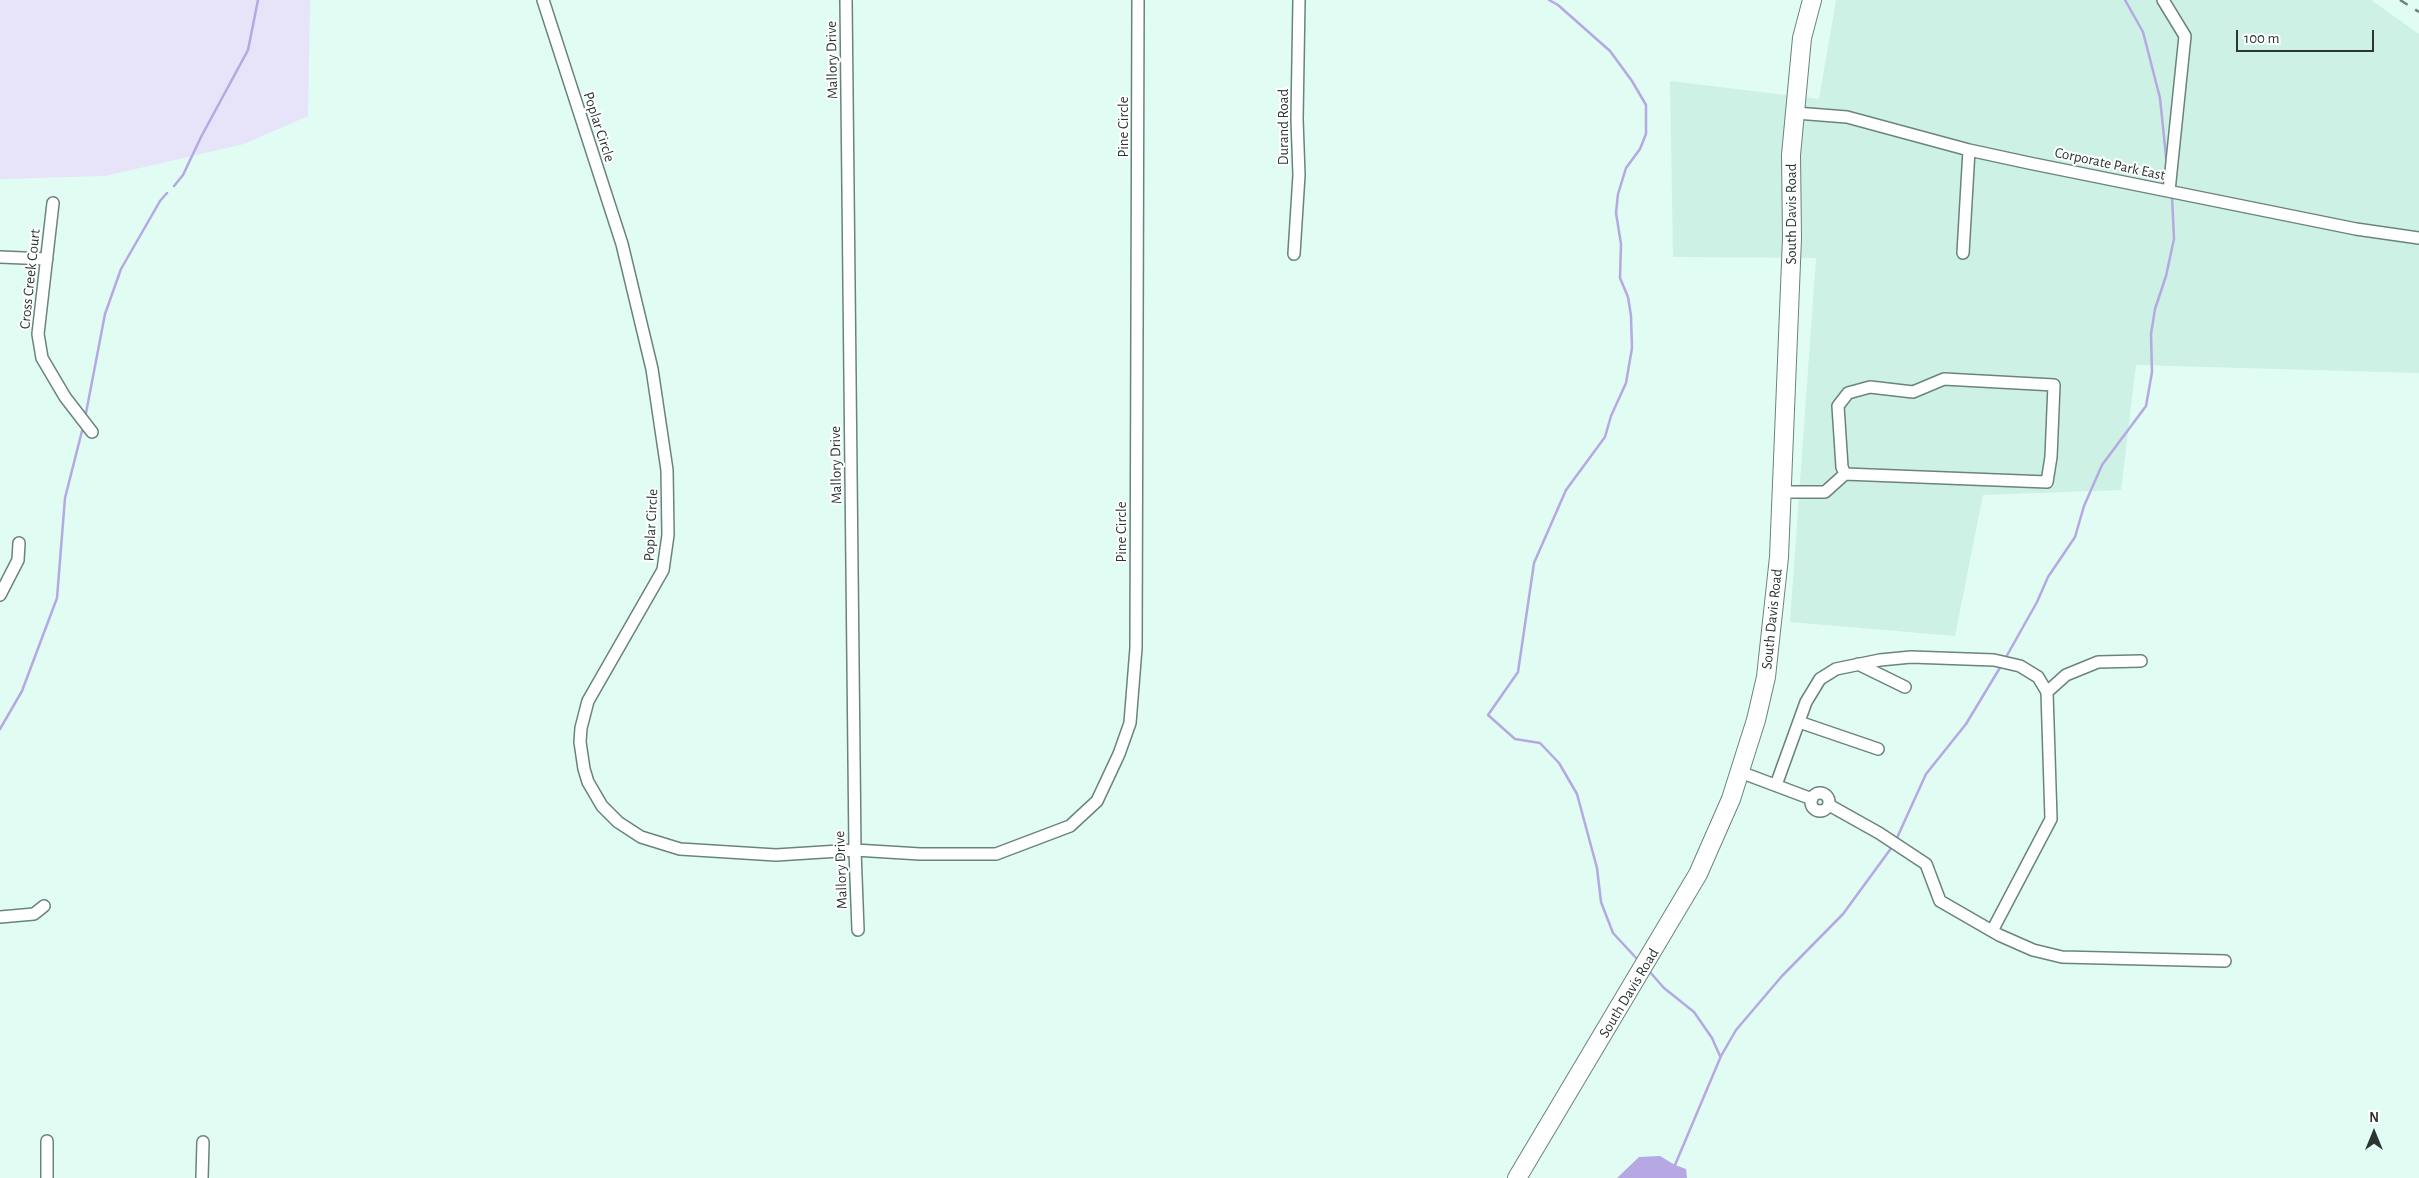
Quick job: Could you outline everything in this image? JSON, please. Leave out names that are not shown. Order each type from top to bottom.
[{"type":"main road","name":"South Davis Road","points":[[1517,1178],[1678,910],[1715,837],[1740,772],[1756,720],[1766,677],[1779,557],[1792,238],[1791,155],[1802,38],[1812,0]]},
{"type":"street","name":"Poplar Circle","points":[[543,0],[622,244],[652,369],[667,470],[668,535],[664,570],[588,702],[580,742],[581,755],[588,782],[602,806],[618,822],[641,837],[666,847],[776,855],[855,850]]},
{"type":"street","name":"Mallory Drive","points":[[846,0],[855,850],[858,930]]},
{"type":"street","name":"Pine Circle","points":[[855,850],[902,854],[996,854],[1070,826],[1097,801],[1119,754],[1130,722],[1136,648],[1138,0]]},
{"type":"street","name":"Durand Road","points":[[1294,254],[1299,175],[1297,119],[1299,0]]},
{"type":"street","points":[[2163,0],[2185,36],[2169,192]]},
{"type":"street","name":"Corporate Park East","points":[[1796,113],[1847,118],[1969,150],[2169,192],[2356,229],[2419,238]]},
{"type":"street","points":[[1963,253],[1969,150]]},
{"type":"street","name":"Cross Creek Court","points":[[53,203],[38,334],[42,358],[65,397],[92,432]]},
{"type":"street","points":[[0,257],[47,259]]},
{"type":"street","points":[[1782,492],[1826,492],[1845,474],[2046,482],[2051,457],[2054,385],[1944,380],[1913,392],[1870,387],[1848,393],[1838,406],[1842,467],[1845,474]]},
{"type":"street","points":[[0,595],[18,560],[19,543]]},
{"type":"street","points":[[1776,785],[1806,702],[1820,679],[1836,669],[1911,657],[1994,660],[2020,666],[2038,677],[2047,692],[2051,820],[1992,931]]},
{"type":"street","points":[[2047,692],[2066,676],[2098,662],[2140,661]]},
{"type":"street","points":[[1858,664],[1905,687]]},
{"type":"street","points":[[1799,722],[1878,749]]},
{"type":"street","points":[[1740,772],[1812,799],[1822,794],[1829,798],[1829,805],[1879,833],[1926,864],[1940,901],[1992,931],[2033,950],[2062,957],[2226,961]]},
{"type":"street","points":[[0,917],[34,914],[44,906]]},
{"type":"street","points":[[47,1141],[47,1178]]},
{"type":"street","points":[[202,1142],[202,1178]]},
{"type":"shaded area","points":[[0,0],[310,0],[308,116],[244,144],[105,176],[0,179]]},
{"type":"shaded area","points":[[1836,0],[2371,0],[2419,34],[2419,373],[2136,365],[2121,490],[1983,495],[1955,636],[1790,622],[1816,258],[1673,257],[1670,81],[1819,99]]},
{"type":"shaded area","points":[[1660,1156],[1686,1169],[1687,1178],[1617,1178],[1639,1157]]},
{"type":"waterway","points":[[174,186],[183,175],[201,137],[248,50],[258,0]]},
{"type":"waterway","points":[[1549,0],[1558,5],[1610,51],[1632,81],[1646,105],[1646,134],[1640,149],[1626,168],[1618,194],[1616,213],[1621,244],[1620,278],[1628,297],[1631,316],[1632,348],[1626,383],[1611,416],[1605,437],[1566,490],[1534,563],[1518,672],[1488,715],[1515,739],[1540,743],[1559,763],[1577,794],[1597,868],[1601,902],[1613,933],[1638,960]]},
{"type":"waterway","points":[[2125,0],[2143,32],[2160,98],[2167,166]]},
{"type":"waterway","points":[[86,413],[105,314],[121,269],[160,201],[167,193]]},
{"type":"waterway","points":[[2005,659],[2037,602],[2048,577],[2075,537],[2084,506],[2102,465],[2146,406],[2152,372],[2151,334],[2155,309],[2166,276],[2174,239],[2172,196]]},
{"type":"waterway","points":[[0,729],[22,691],[57,598],[65,498],[82,431]]},
{"type":"waterway","points":[[1896,840],[1926,774],[1966,724],[2001,666]]},
{"type":"waterway","points":[[1675,1165],[1721,1056],[1736,1030],[1782,976],[1843,914],[1892,847]]},
{"type":"waterway","points":[[1649,971],[1664,988],[1694,1012],[1712,1038],[1720,1056]]},
{"type":"railway","points":[[2400,0],[2419,12]]}]
